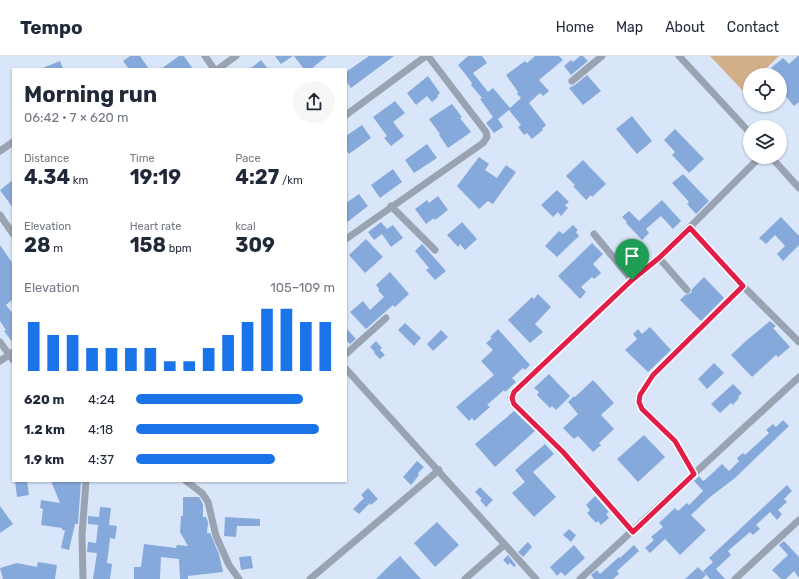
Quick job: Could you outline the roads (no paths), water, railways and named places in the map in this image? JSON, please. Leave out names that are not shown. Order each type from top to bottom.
[{"type":"street","points":[[205,56],[213,68]]},
{"type":"street","points":[[219,68],[236,56]]},
{"type":"street","points":[[347,114],[427,56],[486,132],[487,137],[483,143],[347,238]]},
{"type":"street","points":[[572,82],[602,56]]},
{"type":"street","points":[[680,56],[743,125]]},
{"type":"street","points":[[0,151],[12,143]]},
{"type":"street","points":[[633,532],[563,452],[514,404],[512,398],[514,392],[632,280],[659,258],[753,164]]},
{"type":"street","points":[[777,164],[799,188]]},
{"type":"street","points":[[391,206],[435,250]]},
{"type":"street","points":[[0,215],[12,233]]},
{"type":"street","points":[[690,228],[743,286],[799,342]]},
{"type":"street","points":[[594,234],[632,280]]},
{"type":"street","points":[[659,258],[687,290]]},
{"type":"street","points":[[694,474],[675,441],[642,409],[639,402],[640,395],[653,375],[743,286]]},
{"type":"street","points":[[347,353],[386,318]]},
{"type":"street","points":[[0,342],[12,355],[0,361]]},
{"type":"street","points":[[347,370],[439,470],[504,545],[536,579]]},
{"type":"street","points":[[580,579],[633,532],[799,377]]},
{"type":"street","points":[[310,579],[439,470]]},
{"type":"street","points":[[83,579],[82,535],[86,482]]},
{"type":"street","points":[[187,482],[202,493],[208,502],[216,536],[229,564],[239,579]]},
{"type":"street","points":[[735,579],[799,520]]},
{"type":"street","points":[[465,579],[504,545]]}]
